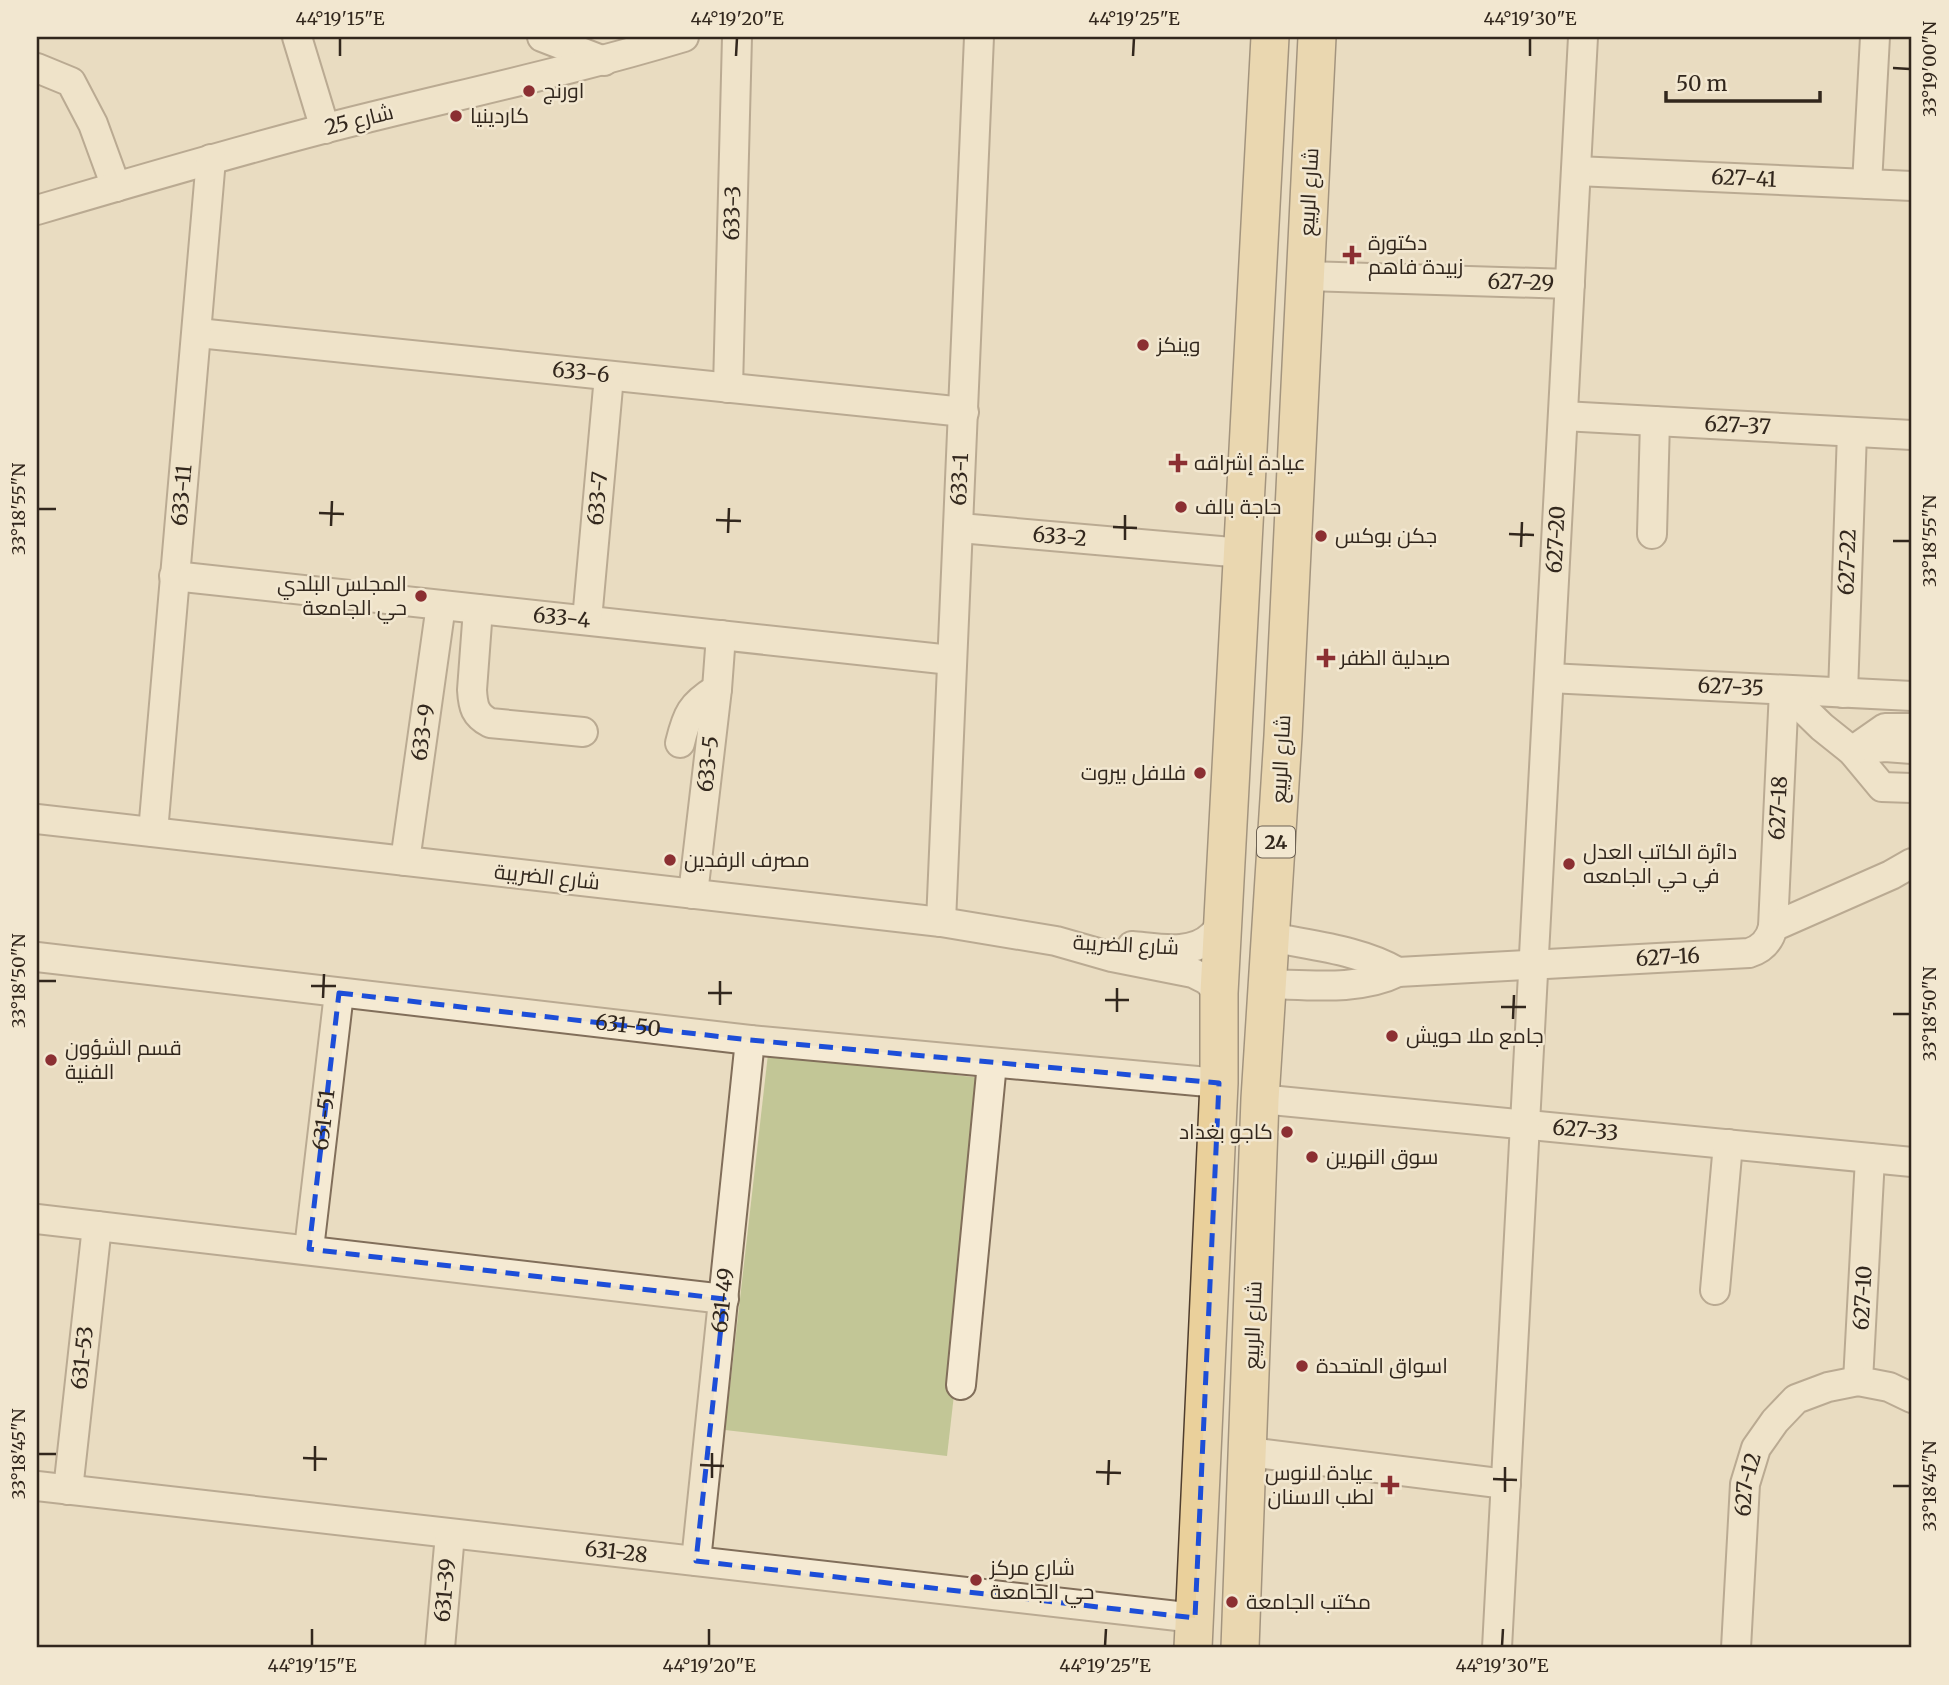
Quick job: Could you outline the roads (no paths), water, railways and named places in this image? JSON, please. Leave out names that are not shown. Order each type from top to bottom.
[{"type":"main road","name":"24","points":[[1194,1633],[1219,1083],[1219,993],[1270,37]]},
{"type":"main road","name":"شارع الربيع","points":[[1240,1648],[1260,1099],[1283,736],[1317,37]]},
{"type":"main road","points":[[1267,102],[1272,86],[1285,78],[1294,78],[1308,86],[1314,101]]},
{"type":"street","points":[[297,37],[325,129]]},
{"type":"street","points":[[542,37],[604,61]]},
{"type":"street","name":"شارع 25","points":[[37,209],[211,159],[604,61],[684,37]]},
{"type":"street","name":"633-3","points":[[728,388],[737,37]]},
{"type":"street","name":"633-1","points":[[941,922],[979,37]]},
{"type":"street","name":"627-20","points":[[1497,1648],[1583,37]]},
{"type":"street","points":[[1867,184],[1875,37]]},
{"type":"street","points":[[37,68],[71,82],[93,124],[116,187]]},
{"type":"street","name":"633-11","points":[[153,832],[211,159]]},
{"type":"street","name":"627-41","points":[[1576,171],[1912,186]]},
{"type":"street","name":"627-29","points":[[1306,276],[1570,284]]},
{"type":"street","name":"633-6","points":[[198,333],[964,412]]},
{"type":"street","name":"633-7","points":[[587,621],[609,376]]},
{"type":"street","name":"627-37","points":[[1563,416],[1912,435]]},
{"type":"street","points":[[1652,534],[1655,421]]},
{"type":"street","name":"627-22","points":[[1843,693],[1852,432]]},
{"type":"street","name":"633-2","points":[[960,528],[1243,553]]},
{"type":"street","name":"633-4","points":[[174,576],[951,660]]},
{"type":"street","name":"633-9","points":[[405,861],[440,605]]},
{"type":"street","points":[[478,609],[472,690],[473,704],[480,718],[491,723],[583,732]]},
{"type":"street","name":"633-5","points":[[693,894],[721,635]]},
{"type":"street","name":"627-35","points":[[1549,678],[1912,696]]},
{"type":"street","points":[[680,743],[686,717],[696,703],[717,689]]},
{"type":"street","points":[[1784,690],[1822,727],[1852,751],[1883,767],[1912,769]]},
{"type":"street","name":"627-18","points":[[1773,927],[1784,690]]},
{"type":"street","points":[[1852,751],[1885,728],[1912,728]]},
{"type":"street","points":[[1852,751],[1885,747],[1912,748]]},
{"type":"street","points":[[1852,751],[1882,787],[1912,788]]},
{"type":"street","name":"شارع الضريبة","points":[[37,819],[941,922],[1056,941],[1184,949],[1212,936],[1224,917]]},
{"type":"street","name":"627-16","points":[[1268,984],[1322,985],[1382,980],[1398,972],[1749,953],[1761,948],[1768,940],[1773,927],[1891,875],[1912,863]]},
{"type":"street","name":"627-16","points":[[1270,937],[1379,961],[1398,972]]},
{"type":"street","name":"شارع الضريبة","points":[[1056,941],[1112,957],[1194,973],[1207,980],[1219,993]]},
{"type":"street","name":"631-50","points":[[37,957],[750,1040],[1219,1083]]},
{"type":"street","name":"631-51","points":[[309,1249],[339,993]]},
{"type":"street","name":"631-49","points":[[695,1561],[750,1040]]},
{"type":"street","points":[[961,1385],[992,1063]]},
{"type":"street","name":"627-33","points":[[1260,1099],[1912,1162]]},
{"type":"street","points":[[1715,1290],[1728,1144]]},
{"type":"street","name":"627-10","points":[[1858,1381],[1870,1158]]},
{"type":"street","points":[[37,1219],[724,1299]]},
{"type":"street","name":"631-53","points":[[68,1490],[97,1226]]},
{"type":"street","points":[[1858,1381],[1889,1387],[1912,1398]]},
{"type":"street","name":"627-12","points":[[1736,1648],[1745,1484],[1756,1448],[1775,1421],[1796,1399],[1828,1387],[1858,1381]]},
{"type":"street","points":[[1248,1452],[1506,1484]]},
{"type":"street","name":"631-28","points":[[37,1486],[695,1561],[1194,1633]]},
{"type":"street","name":"631-39","points":[[440,1648],[450,1534]]},
{"type":"place","name":"اورنج","points":[[529,91]]},
{"type":"place","name":"كاردينيا","points":[[456,116]]},
{"type":"place","name":"دكتورة زبيدة فاهم","points":[[1352,255]]},
{"type":"place","name":"وينكز","points":[[1143,345]]},
{"type":"place","name":"عيادة إشراقه","points":[[1178,463]]},
{"type":"place","name":"حاجة بالف","points":[[1181,507]]},
{"type":"place","name":"جكن بوكس","points":[[1321,536]]},
{"type":"place","name":"المجلس البلدي حي الجامعة","points":[[421,596]]},
{"type":"place","name":"صيدلية الظفر","points":[[1326,658]]},
{"type":"place","name":"فلافل بيروت","points":[[1200,773]]},
{"type":"place","name":"مصرف الرفدين","points":[[670,860]]},
{"type":"place","name":"دائرة الكاتب العدل في حي الجامعه","points":[[1569,864]]},
{"type":"place","name":"جامع ملا حويش","points":[[1392,1036]]},
{"type":"place","name":"قسم الشؤون الفنية","points":[[51,1060]]},
{"type":"place","name":"كاجو بغداد","points":[[1287,1132]]},
{"type":"place","name":"سوق النهرين","points":[[1312,1157]]},
{"type":"place","name":"اسواق المتحدة","points":[[1302,1366]]},
{"type":"place","name":"عيادة لانوس لطب الاسنان","points":[[1390,1485]]},
{"type":"place","name":"شارع مركز حي الجامعة","points":[[976,1580]]},
{"type":"place","name":"مكتب الجامعة","points":[[1232,1602]]}]
